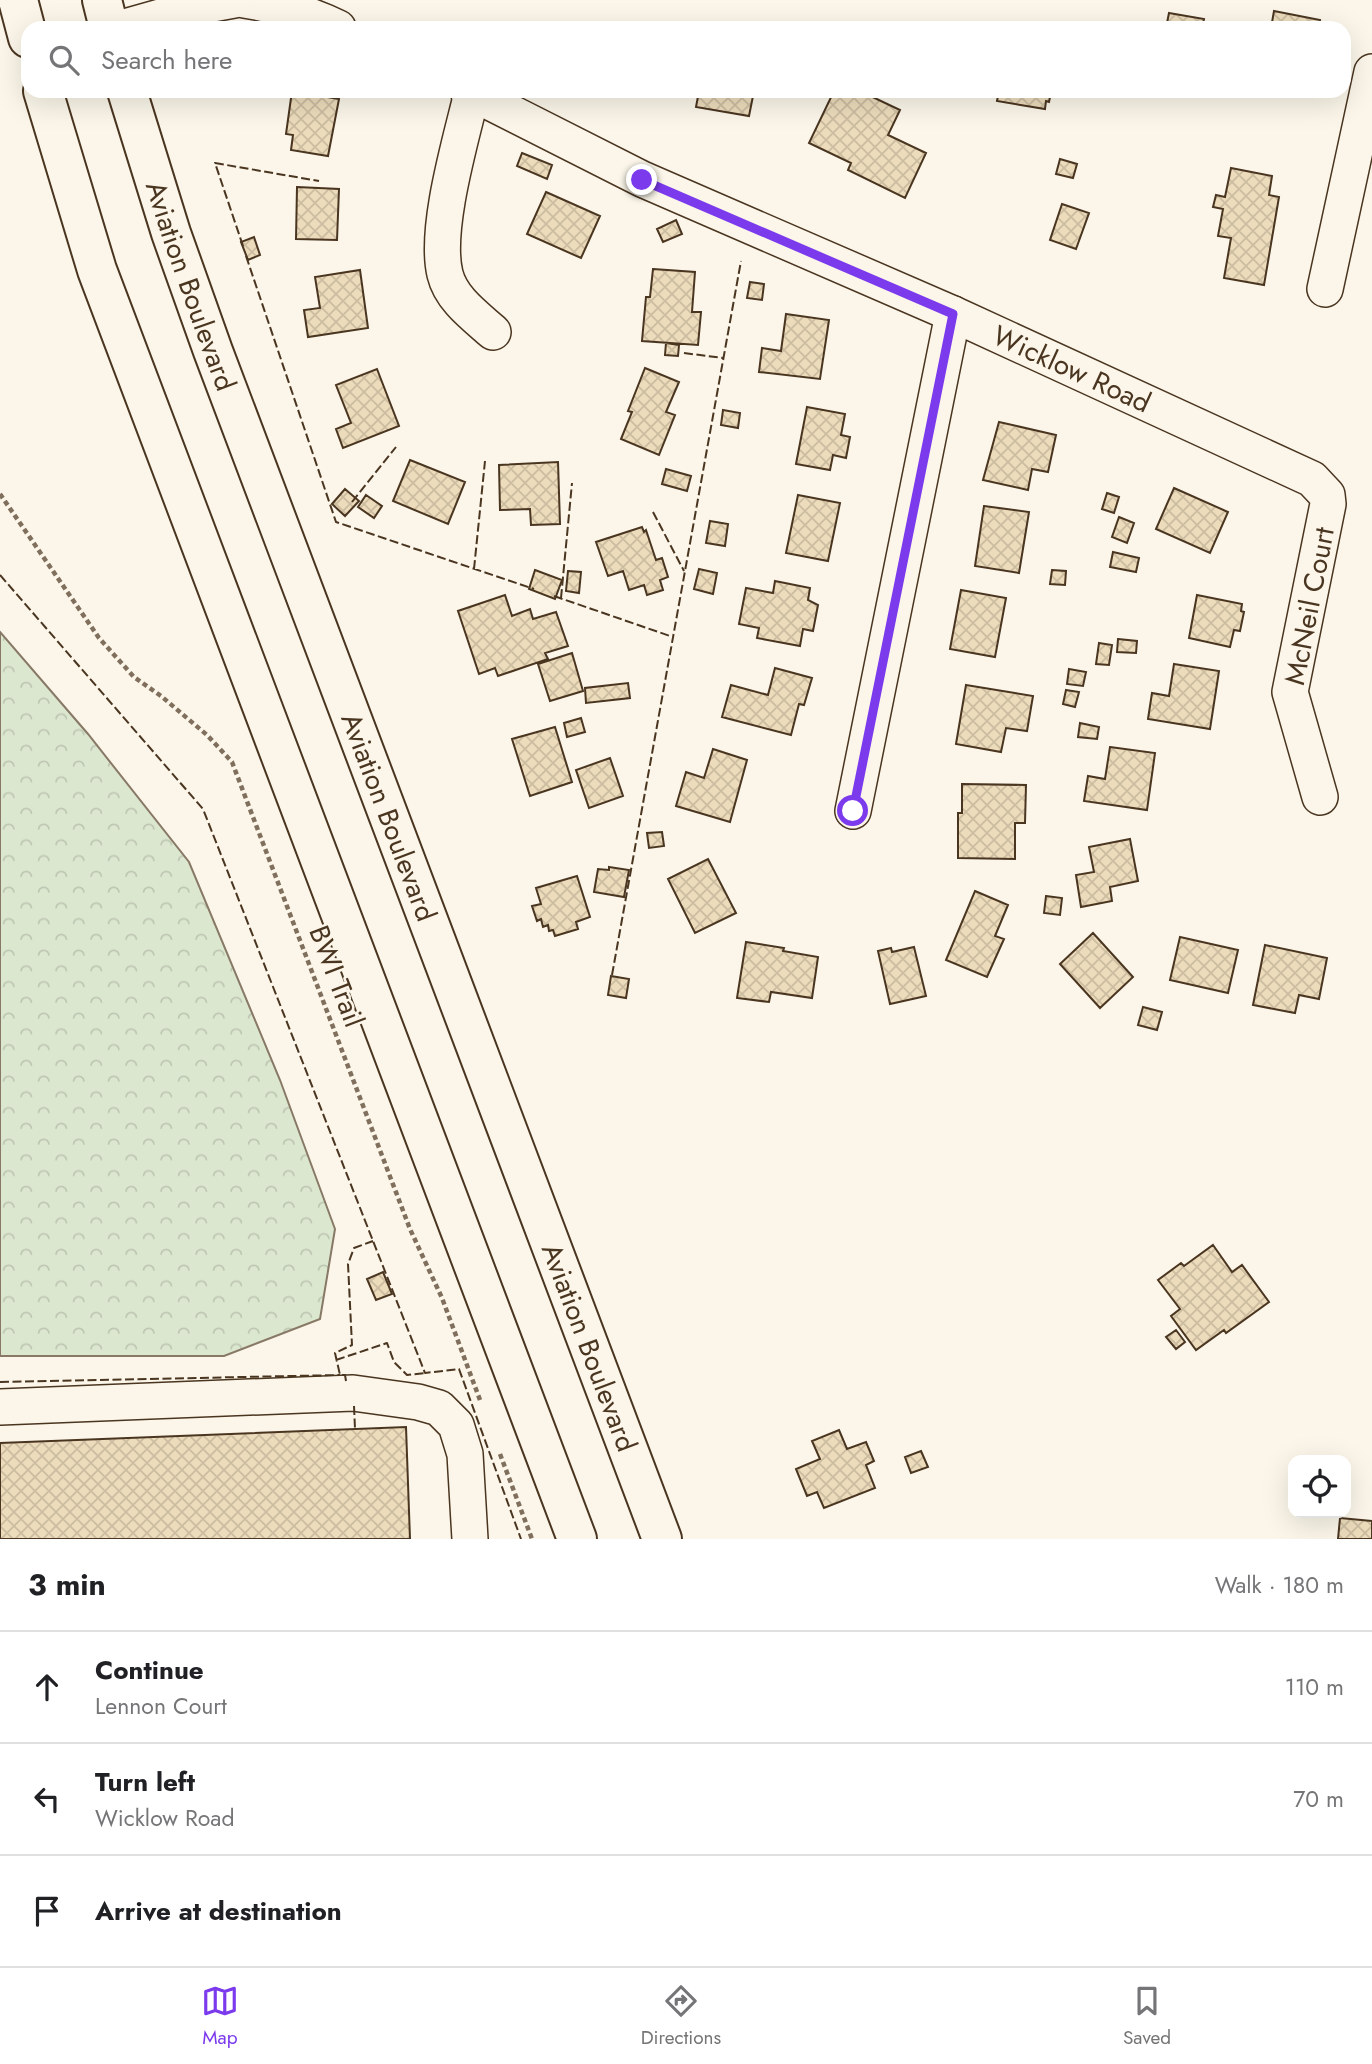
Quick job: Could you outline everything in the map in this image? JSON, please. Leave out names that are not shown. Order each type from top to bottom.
[{"type":"main road","points":[[18,0],[24,21]]},
{"type":"main road","points":[[102,0],[107,21]]},
{"type":"main road","points":[[45,98],[97,270],[577,1539]]},
{"type":"main road","name":"Aviation Boulevard","points":[[129,98],[171,233],[213,351],[662,1539]]},
{"type":"street","points":[[146,21],[195,7],[234,0]]},
{"type":"street","points":[[244,0],[276,5],[319,21]]},
{"type":"street","points":[[1325,289],[1372,72]]},
{"type":"street","points":[[469,98],[448,198],[443,239],[445,275],[463,306],[493,332]]},
{"type":"street","name":"Wicklow Road","points":[[482,98],[642,180],[953,314],[1298,471],[1312,479],[1326,495]]},
{"type":"street","points":[[853,811],[953,314]]},
{"type":"street","name":"McNeil Court","points":[[1320,797],[1290,692],[1328,505],[1326,495]]},
{"type":"street","points":[[0,1407],[353,1392],[418,1402],[439,1408],[482,1452],[470,1539]]},
{"type":"path","name":"BWI Trail","points":[[0,494],[99,638],[134,677],[207,735],[232,762],[410,1229],[442,1298],[485,1412]]},
{"type":"path","points":[[482,1452],[532,1539]]},
{"type":"green space","points":[[0,632],[88,734],[189,862],[280,1080],[335,1229],[320,1319],[224,1356],[0,1356]]},
{"type":"building","points":[[1274,11],[1320,20],[1320,21],[1272,21]]},
{"type":"building","points":[[1169,13],[1204,19],[1204,21],[1167,21]]},
{"type":"building","points":[[291,98],[339,99],[328,156],[291,150],[293,135],[286,134]]},
{"type":"building","points":[[698,98],[753,98],[749,116],[696,107]]},
{"type":"building","points":[[831,98],[875,98],[900,110],[888,135],[926,153],[905,198],[848,170],[851,163],[809,143]]},
{"type":"building","points":[[998,98],[1050,98],[1049,102],[1046,101],[1045,109],[997,101]]},
{"type":"building","points":[[522,153],[552,165],[547,179],[517,166]]},
{"type":"building","points":[[1060,159],[1077,164],[1073,178],[1056,174]]},
{"type":"building","points":[[1231,168],[1272,176],[1269,195],[1279,197],[1264,285],[1224,278],[1231,238],[1218,236],[1223,209],[1213,207],[1216,195],[1225,197]]},
{"type":"building","points":[[297,187],[339,189],[337,240],[296,239]]},
{"type":"building","points":[[546,192],[600,216],[581,258],[527,234]]},
{"type":"building","points":[[1062,204],[1089,213],[1076,249],[1050,240]]},
{"type":"building","points":[[676,220],[682,234],[663,242],[657,229]]},
{"type":"building","points":[[254,237],[260,255],[248,260],[241,242]]},
{"type":"building","points":[[653,269],[695,272],[692,312],[701,312],[698,345],[642,341],[646,297],[650,297]]},
{"type":"building","points":[[360,270],[368,328],[308,337],[304,310],[320,308],[315,277]]},
{"type":"building","points":[[750,282],[764,284],[762,300],[747,298]]},
{"type":"building","points":[[786,314],[829,320],[820,379],[759,372],[762,348],[781,351]]},
{"type":"building","points":[[666,343],[679,345],[678,356],[665,355]]},
{"type":"building","points":[[645,368],[679,382],[666,412],[675,415],[659,455],[621,439],[632,412],[628,411]]},
{"type":"building","points":[[377,369],[399,426],[343,448],[336,429],[351,423],[336,385]]},
{"type":"building","points":[[807,407],[845,414],[841,435],[850,437],[846,458],[833,455],[830,470],[796,464]]},
{"type":"building","points":[[723,410],[740,413],[738,428],[721,425]]},
{"type":"building","points":[[999,422],[1056,435],[1048,472],[1032,469],[1028,490],[983,480]]},
{"type":"building","points":[[410,460],[465,482],[448,524],[393,501]]},
{"type":"building","points":[[558,462],[560,524],[531,525],[530,509],[500,510],[499,465]]},
{"type":"building","points":[[666,469],[691,476],[687,491],[662,484]]},
{"type":"building","points":[[1174,488],[1228,512],[1210,553],[1156,529]]},
{"type":"building","points":[[345,489],[359,501],[345,516],[332,504]]},
{"type":"building","points":[[1107,493],[1119,497],[1114,513],[1102,509]]},
{"type":"building","points":[[366,495],[382,506],[374,518],[358,507]]},
{"type":"building","points":[[798,495],[840,503],[828,561],[786,553]]},
{"type":"building","points":[[984,506],[1029,512],[1019,573],[975,566]]},
{"type":"building","points":[[1119,517],[1134,523],[1127,543],[1112,537]]},
{"type":"building","points":[[710,521],[728,524],[725,546],[706,543]]},
{"type":"building","points":[[642,527],[644,532],[646,530],[656,560],[662,558],[668,577],[660,580],[663,590],[647,595],[644,585],[629,590],[623,571],[608,576],[596,542]]},
{"type":"building","points":[[1113,552],[1139,558],[1136,572],[1110,567]]},
{"type":"building","points":[[699,569],[717,573],[713,594],[694,589]]},
{"type":"building","points":[[535,570],[562,580],[555,599],[529,589]]},
{"type":"building","points":[[1052,570],[1066,571],[1065,585],[1050,584]]},
{"type":"building","points":[[568,571],[581,572],[579,593],[566,591]]},
{"type":"building","points":[[775,581],[810,588],[808,600],[818,605],[813,631],[803,629],[800,646],[757,638],[759,628],[739,624],[746,588],[773,593]]},
{"type":"building","points":[[961,590],[1006,598],[995,657],[950,649]]},
{"type":"building","points":[[505,595],[512,616],[530,609],[533,619],[556,612],[568,646],[545,653],[548,659],[498,676],[495,668],[479,674],[458,611]]},
{"type":"building","points":[[1197,595],[1242,604],[1241,611],[1244,612],[1240,631],[1234,630],[1230,647],[1189,638]]},
{"type":"building","points":[[1118,639],[1137,641],[1136,653],[1117,652]]},
{"type":"building","points":[[1099,643],[1112,645],[1109,665],[1096,664]]},
{"type":"building","points":[[572,653],[583,691],[550,701],[538,664]]},
{"type":"building","points":[[1174,664],[1219,671],[1210,729],[1148,719],[1152,693],[1169,696]]},
{"type":"building","points":[[775,668],[812,678],[804,705],[799,704],[791,735],[722,717],[731,685],[768,695]]},
{"type":"building","points":[[1069,669],[1086,672],[1083,686],[1067,684]]},
{"type":"building","points":[[628,683],[630,698],[586,703],[585,688]]},
{"type":"building","points":[[966,685],[1033,696],[1027,731],[1006,728],[1001,752],[956,744]]},
{"type":"building","points":[[1066,690],[1079,692],[1075,707],[1063,704]]},
{"type":"building","points":[[581,718],[585,732],[567,737],[564,723]]},
{"type":"building","points":[[1080,723],[1099,727],[1097,739],[1078,737]]},
{"type":"building","points":[[555,727],[572,782],[530,796],[512,739]]},
{"type":"building","points":[[1110,747],[1155,753],[1147,810],[1084,801],[1088,776],[1105,779]]},
{"type":"building","points":[[713,749],[747,760],[730,822],[676,806],[686,772],[704,778]]},
{"type":"building","points":[[610,758],[623,796],[589,808],[576,770]]},
{"type":"building","points":[[962,784],[1026,785],[1025,823],[1015,823],[1015,859],[958,858],[958,813],[962,813]]},
{"type":"building","points":[[662,832],[664,846],[649,848],[647,833]]},
{"type":"building","points":[[1130,839],[1138,881],[1110,887],[1112,901],[1081,907],[1076,875],[1094,872],[1089,847]]},
{"type":"building","points":[[708,859],[736,913],[695,933],[668,879]]},
{"type":"building","points":[[609,867],[629,870],[624,897],[594,892],[598,869],[609,870]]},
{"type":"building","points":[[577,876],[590,917],[576,922],[578,929],[555,936],[553,930],[549,931],[548,925],[543,927],[541,919],[537,921],[532,906],[541,904],[536,888]]},
{"type":"building","points":[[975,891],[1008,905],[995,936],[1004,939],[987,977],[946,960]]},
{"type":"building","points":[[1046,896],[1062,898],[1060,915],[1044,913]]},
{"type":"building","points":[[1093,933],[1133,977],[1100,1008],[1060,964]]},
{"type":"building","points":[[1180,937],[1238,950],[1228,993],[1170,980]]},
{"type":"building","points":[[746,942],[818,957],[812,998],[771,992],[769,1002],[737,998]]},
{"type":"building","points":[[1265,945],[1327,958],[1319,999],[1299,995],[1295,1013],[1253,1005]]},
{"type":"building","points":[[914,947],[926,996],[890,1004],[878,951],[891,948],[892,952]]},
{"type":"building","points":[[611,976],[629,979],[626,998],[608,995]]},
{"type":"building","points":[[1143,1007],[1162,1012],[1157,1030],[1138,1025]]},
{"type":"building","points":[[1213,1245],[1232,1272],[1242,1265],[1269,1302],[1226,1333],[1224,1330],[1196,1350],[1171,1316],[1180,1309],[1158,1280],[1181,1263],[1184,1266]]},
{"type":"building","points":[[383,1272],[392,1294],[376,1300],[367,1279]]},
{"type":"building","points":[[1176,1330],[1185,1342],[1176,1349],[1166,1337]]},
{"type":"building","points":[[406,1427],[410,1539],[0,1539],[0,1443]]},
{"type":"building","points":[[839,1430],[847,1449],[866,1442],[874,1461],[866,1465],[875,1488],[824,1508],[817,1492],[807,1496],[796,1469],[820,1459],[812,1441]]},
{"type":"building","points":[[921,1451],[928,1467],[911,1473],[905,1457]]},
{"type":"building","points":[[1340,1518],[1372,1521],[1372,1539],[1338,1539]]},
{"type":"fence","points":[[243,246],[215,163],[319,181]]},
{"type":"fence","points":[[246,256],[336,522],[534,589]]},
{"type":"fence","points":[[612,975],[741,261]]},
{"type":"fence","points":[[684,353],[723,358]]},
{"type":"fence","points":[[352,502],[396,447]]},
{"type":"fence","points":[[474,569],[485,461]]},
{"type":"fence","points":[[561,598],[572,483]]},
{"type":"fence","points":[[653,512],[684,571]]},
{"type":"fence","points":[[0,575],[203,809],[425,1373],[459,1369],[521,1539]]},
{"type":"fence","points":[[554,596],[673,637]]},
{"type":"fence","points":[[346,1381],[345,1375],[340,1375],[335,1353],[352,1345],[348,1264],[354,1248],[373,1241]]},
{"type":"fence","points":[[336,1360],[387,1343],[394,1362],[407,1375],[425,1373]]},
{"type":"fence","points":[[0,1382],[340,1375]]},
{"type":"fence","points":[[354,1406],[355,1429]]},
{"type":"route","points":[[642,180],[953,314],[853,811]]}]
